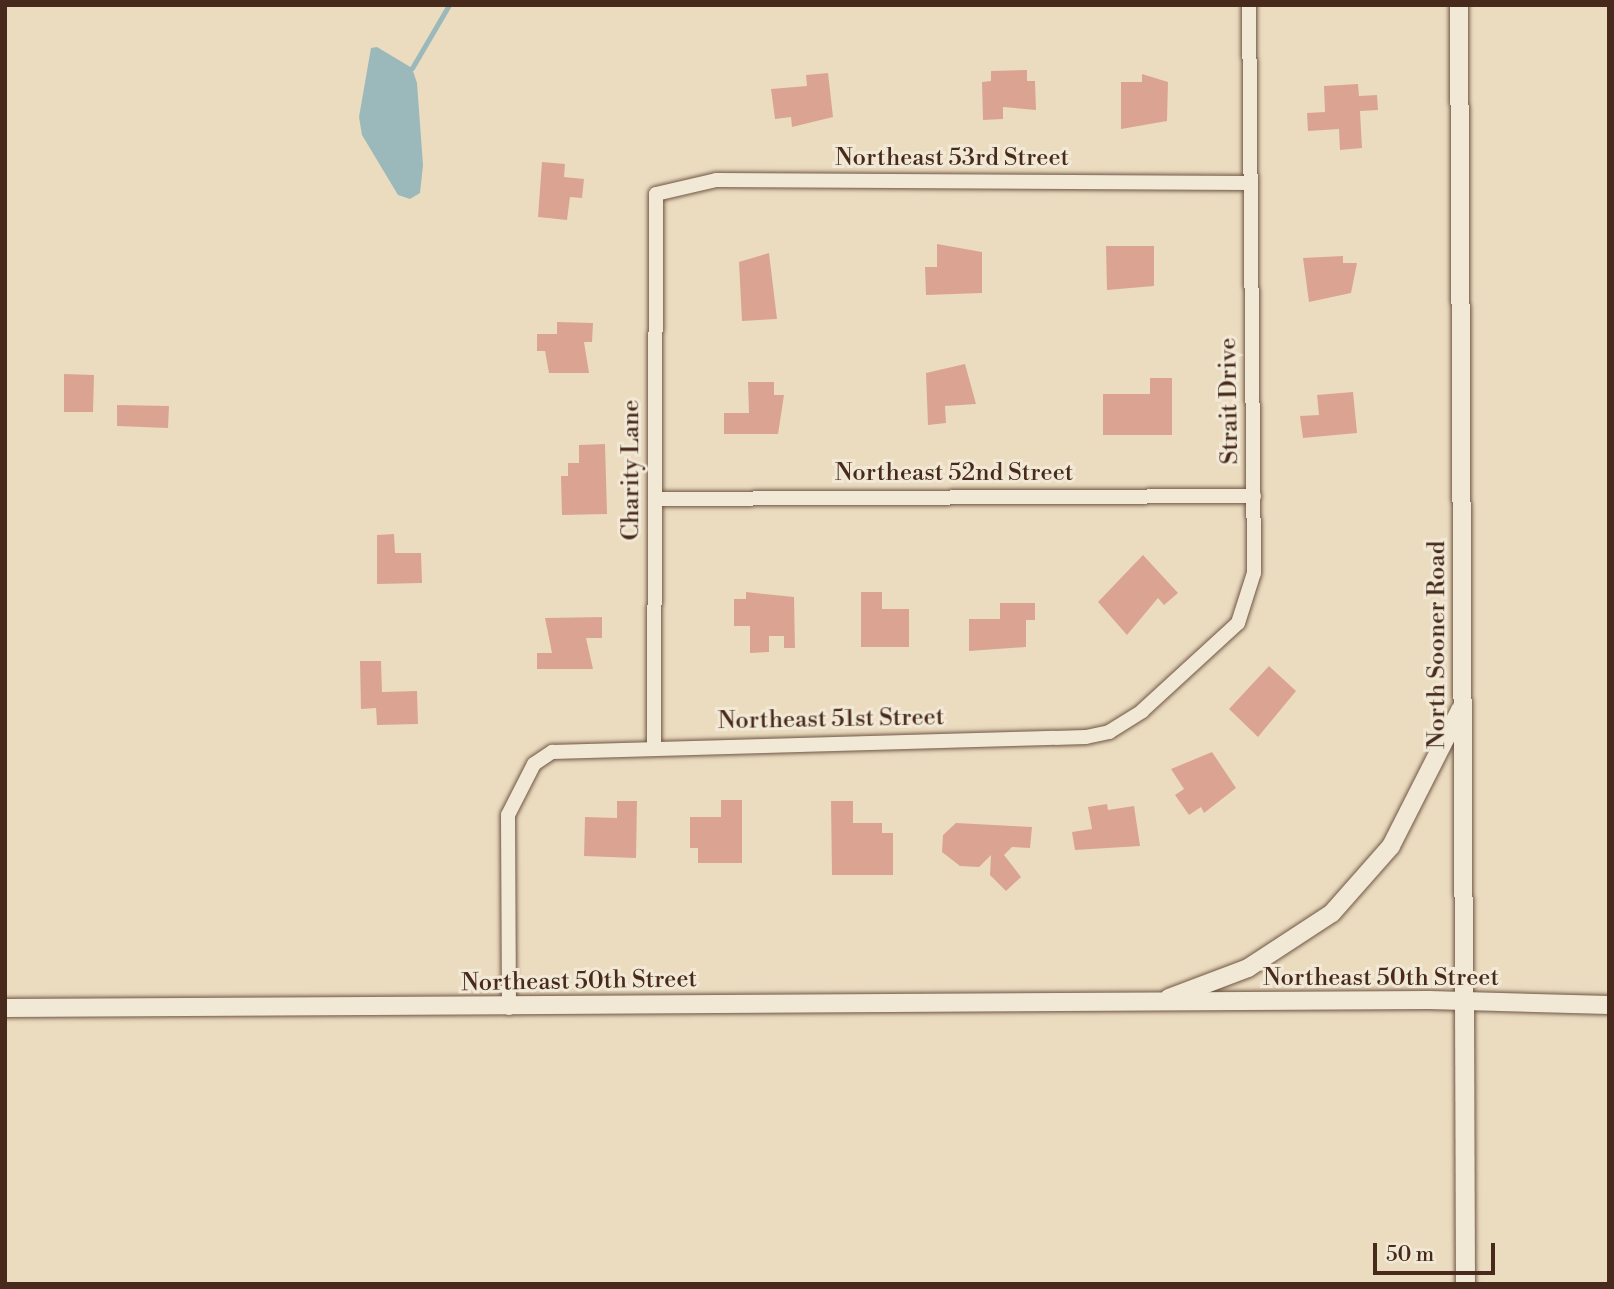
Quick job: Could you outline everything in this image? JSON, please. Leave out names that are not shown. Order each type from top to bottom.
[{"type":"main road","name":"North Sooner Road","points":[[1464,1001],[1465,1284]]},
{"type":"street","name":"Strait Drive","points":[[1110,732],[1142,711],[1238,623],[1254,573],[1249,5]]},
{"type":"street","name":"North Sooner Road","points":[[1459,5],[1464,1001]]},
{"type":"street","name":"Northeast 53rd Street","points":[[656,194],[716,180],[1250,183]]},
{"type":"street","name":"Charity Lane","points":[[654,746],[656,194]]},
{"type":"street","name":"Northeast 52nd Street","points":[[655,499],[1254,496]]},
{"type":"street","name":"Northeast 50th Street","points":[[1152,1003],[1248,968],[1332,913],[1404,826],[1464,702]]},
{"type":"street","name":"Northeast 51st Street","points":[[509,1008],[508,815],[534,764],[552,752],[654,746],[1052,741],[1110,732]]},
{"type":"street","name":"Northeast 50th Street","points":[[5,1008],[509,1008],[1464,1001],[1609,1005]]},
{"type":"water","points":[[377,47],[412,68],[417,83],[423,165],[420,193],[410,199],[398,195],[362,135],[359,117],[371,48]]},
{"type":"building","points":[[1027,70],[1027,81],[1035,81],[1036,110],[1003,107],[1003,119],[983,120],[982,82],[991,81],[991,71]]},
{"type":"building","points":[[828,73],[833,117],[792,127],[791,117],[775,119],[771,89],[807,86],[806,75]]},
{"type":"building","points":[[1142,74],[1168,82],[1167,121],[1121,129],[1121,82],[1142,82]]},
{"type":"building","points":[[1358,84],[1359,96],[1377,95],[1378,110],[1360,111],[1362,148],[1340,150],[1339,129],[1308,131],[1307,113],[1325,112],[1324,86]]},
{"type":"building","points":[[542,162],[565,164],[564,177],[584,179],[582,198],[570,197],[567,220],[538,217]]},
{"type":"building","points":[[937,244],[982,252],[982,293],[926,295],[925,267],[937,267]]},
{"type":"building","points":[[1106,246],[1154,246],[1154,286],[1107,290]]},
{"type":"building","points":[[769,253],[777,319],[742,321],[739,262]]},
{"type":"building","points":[[1343,256],[1343,263],[1357,263],[1351,293],[1309,302],[1303,258]]},
{"type":"building","points":[[557,322],[593,323],[592,342],[584,342],[589,373],[549,373],[545,351],[537,351],[537,334],[557,334]]},
{"type":"building","points":[[965,364],[976,404],[945,406],[946,423],[928,425],[926,373]]},
{"type":"building","points":[[64,374],[94,375],[93,412],[64,412]]},
{"type":"building","points":[[1150,378],[1172,378],[1172,435],[1103,435],[1103,394],[1150,394]]},
{"type":"building","points":[[748,382],[774,382],[774,395],[784,395],[778,434],[724,434],[724,413],[749,413]]},
{"type":"building","points":[[1353,392],[1357,433],[1303,438],[1300,416],[1319,415],[1317,395]]},
{"type":"building","points":[[117,405],[169,406],[168,428],[117,426]]},
{"type":"building","points":[[605,444],[607,514],[562,515],[561,476],[568,476],[568,463],[579,463],[579,445]]},
{"type":"building","points":[[394,534],[395,553],[421,553],[422,583],[377,584],[377,535]]},
{"type":"building","points":[[1143,555],[1178,593],[1164,605],[1158,598],[1127,635],[1098,602]]},
{"type":"building","points":[[746,592],[794,597],[795,648],[784,648],[784,636],[769,636],[769,652],[750,653],[750,626],[734,626],[734,599],[746,599]]},
{"type":"building","points":[[861,592],[882,592],[882,609],[909,609],[909,647],[861,647]]},
{"type":"building","points":[[1000,603],[1035,603],[1035,620],[1026,620],[1026,647],[969,651],[969,619],[1000,619]]},
{"type":"building","points":[[602,617],[602,638],[586,638],[593,669],[537,669],[537,653],[552,653],[545,618]]},
{"type":"building","points":[[360,661],[381,661],[382,692],[417,691],[418,724],[377,725],[376,708],[361,709]]},
{"type":"building","points":[[1269,666],[1296,691],[1258,737],[1229,709]]},
{"type":"building","points":[[1212,752],[1236,788],[1204,813],[1201,807],[1189,815],[1175,795],[1184,789],[1171,769]]},
{"type":"building","points":[[721,800],[742,800],[742,863],[698,863],[698,848],[690,848],[690,817],[721,817]]},
{"type":"building","points":[[617,801],[637,801],[636,858],[584,856],[585,817],[617,818]]},
{"type":"building","points":[[831,801],[853,801],[853,823],[882,823],[882,833],[893,833],[893,875],[832,875]]},
{"type":"building","points":[[1107,804],[1108,810],[1134,806],[1140,846],[1075,850],[1072,832],[1092,829],[1088,807]]},
{"type":"building","points":[[956,823],[1032,827],[1030,848],[1012,847],[1004,855],[1021,877],[1006,891],[990,875],[991,855],[979,867],[960,866],[942,852],[943,835]]},
{"type":"waterway","points":[[412,68],[449,5]]}]
